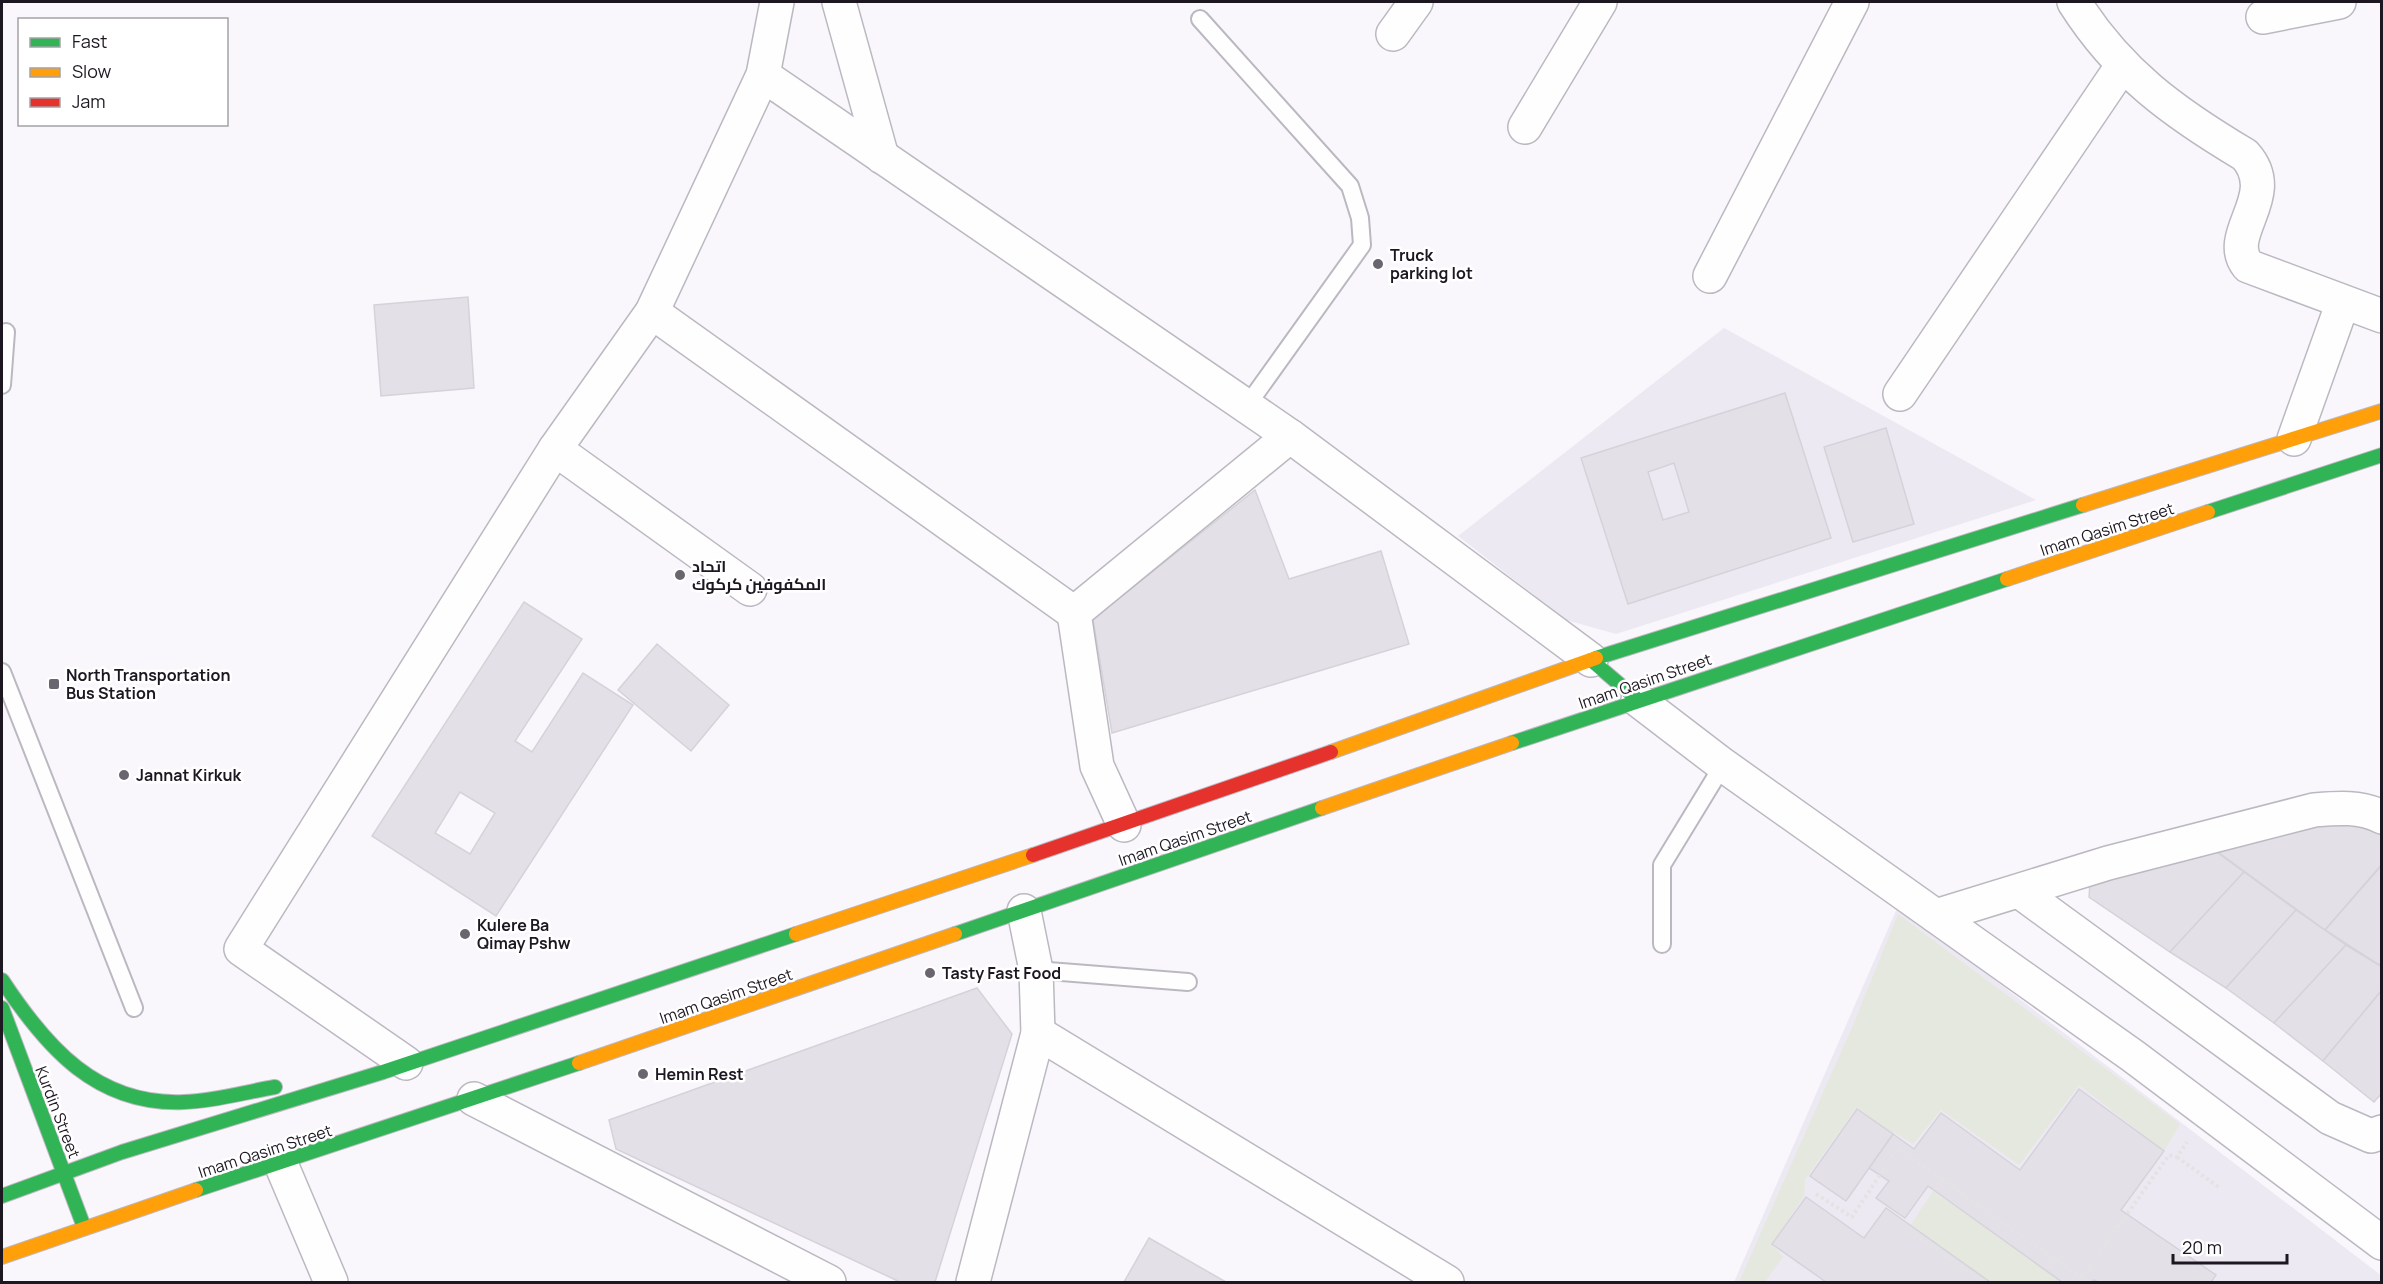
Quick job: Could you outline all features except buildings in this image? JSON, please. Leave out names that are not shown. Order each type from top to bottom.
[{"type":"main road","name":"Imam Qasim Street","points":[[2,1196],[122,1152],[394,1068],[1124,825],[1591,660],[2382,411]]},
{"type":"main road","name":"Imam Qasim Street","points":[[2,1257],[84,1227],[474,1099],[1638,700],[2382,455]]},
{"type":"main road","points":[[1591,660],[1638,700]]},
{"type":"main road","points":[[2,980],[26,1013],[77,1067],[109,1090],[129,1097],[185,1102],[394,1068]]},
{"type":"main road","name":"Kurdin Street","points":[[2,1008],[84,1227]]},
{"type":"street","points":[[394,1068],[241,949],[555,449],[652,312],[763,75],[777,2]]},
{"type":"street","points":[[839,2],[882,157]]},
{"type":"street","points":[[1393,34],[1416,2]]},
{"type":"street","points":[[1526,127],[1600,2]]},
{"type":"street","points":[[1710,276],[1852,2]]},
{"type":"street","points":[[2074,2],[2122,66],[2181,114],[2245,155],[2253,163],[2259,185],[2242,243],[2243,260],[2248,266],[2382,316]]},
{"type":"street","points":[[2263,17],[2339,2]]},
{"type":"street","points":[[1900,394],[2122,66]]},
{"type":"street","points":[[763,75],[1290,436],[1591,660]]},
{"type":"street","points":[[2294,439],[2343,302]]},
{"type":"street","points":[[652,312],[1074,613],[1097,766],[1124,825]]},
{"type":"street","points":[[1074,613],[1290,436]]},
{"type":"street","points":[[555,449],[750,589]]},
{"type":"street","points":[[1638,700],[1723,765],[2133,1056],[2382,1242]]},
{"type":"street","points":[[1936,916],[2108,863],[2314,810],[2345,807],[2372,812],[2382,817]]},
{"type":"street","points":[[2019,891],[2330,1118],[2371,1136],[2382,1132]]},
{"type":"street","points":[[973,1282],[1038,1033],[1036,970],[1024,911]]},
{"type":"street","points":[[1038,1033],[1436,1280]]},
{"type":"street","points":[[474,1099],[829,1282]]},
{"type":"street","points":[[281,1164],[331,1282]]},
{"type":"lane","points":[[1200,19],[1350,186],[1360,218],[1362,245],[1246,407]]},
{"type":"lane","points":[[2,385],[6,333]]},
{"type":"lane","points":[[2,672],[134,1008]]},
{"type":"lane","points":[[1662,944],[1662,865],[1723,765]]},
{"type":"lane","points":[[1036,970],[1188,982]]},
{"type":"path","points":[[2177,1157],[2192,1133]]},
{"type":"path","points":[[1816,1194],[1852,1216],[1899,1148],[2080,1281],[2087,1282]]},
{"type":"path","points":[[2080,1281],[2169,1155],[2177,1157],[2220,1188]]},
{"type":"path","points":[[1910,1232],[1984,1282]]},
{"type":"shaded area","points":[[1724,328],[2036,500],[1616,634],[1566,620],[1458,536]]},
{"type":"shaded area","points":[[1898,906],[2382,1276],[2381,1282],[1734,1282]]},
{"type":"shaded area","points":[[1898,914],[2180,1124],[2164,1151],[2079,1085],[2019,1165],[1941,1110],[1913,1144],[1894,1132],[1892,1133],[1856,1108],[1805,1180],[1804,1196],[1772,1244],[1783,1257],[1765,1282],[1739,1282],[1853,1025]]},
{"type":"shaded area","points":[[1933,1191],[2063,1281],[1991,1282],[1910,1226]]},
{"type":"traffic: fast","points":[[2208,512],[2382,455]]},
{"type":"traffic: fast","points":[[1596,658],[2083,505]]},
{"type":"traffic: fast","points":[[1512,743],[2007,579]]},
{"type":"traffic: fast","points":[[1591,660],[1638,700]]},
{"type":"traffic: fast","points":[[955,934],[1322,808]]},
{"type":"traffic: fast","points":[[2,1196],[122,1152],[383,1072],[796,934]]},
{"type":"traffic: fast","points":[[2,980],[19,1005],[56,1049],[77,1068],[100,1083],[125,1094],[153,1101],[184,1102],[275,1087]]},
{"type":"traffic: fast","points":[[2,1008],[84,1227]]},
{"type":"traffic: fast","points":[[196,1190],[579,1063]]},
{"type":"traffic: slow","points":[[2083,505],[2382,411]]},
{"type":"traffic: slow","points":[[2007,579],[2208,512]]},
{"type":"traffic: slow","points":[[1331,752],[1596,658]]},
{"type":"traffic: slow","points":[[1322,808],[1512,743]]},
{"type":"traffic: slow","points":[[796,934],[1033,855]]},
{"type":"traffic: slow","points":[[579,1063],[955,934]]},
{"type":"traffic: slow","points":[[2,1257],[196,1190]]},
{"type":"traffic: jam","points":[[1033,855],[1331,752]]},
{"type":"place","name":"Truck parking lot","points":[[1378,264]]},
{"type":"place","name":"اتحاد المكفوفين كركوك","points":[[680,575]]},
{"type":"place","name":"North Transportation Bus Station","points":[[54,684]]},
{"type":"place","name":"Jannat Kirkuk","points":[[124,775]]},
{"type":"place","name":"Kulere Ba Qimay Pshw","points":[[465,934]]},
{"type":"place","name":"Tasty Fast Food","points":[[930,973]]},
{"type":"place","name":"Hemin Rest","points":[[643,1074]]}]
